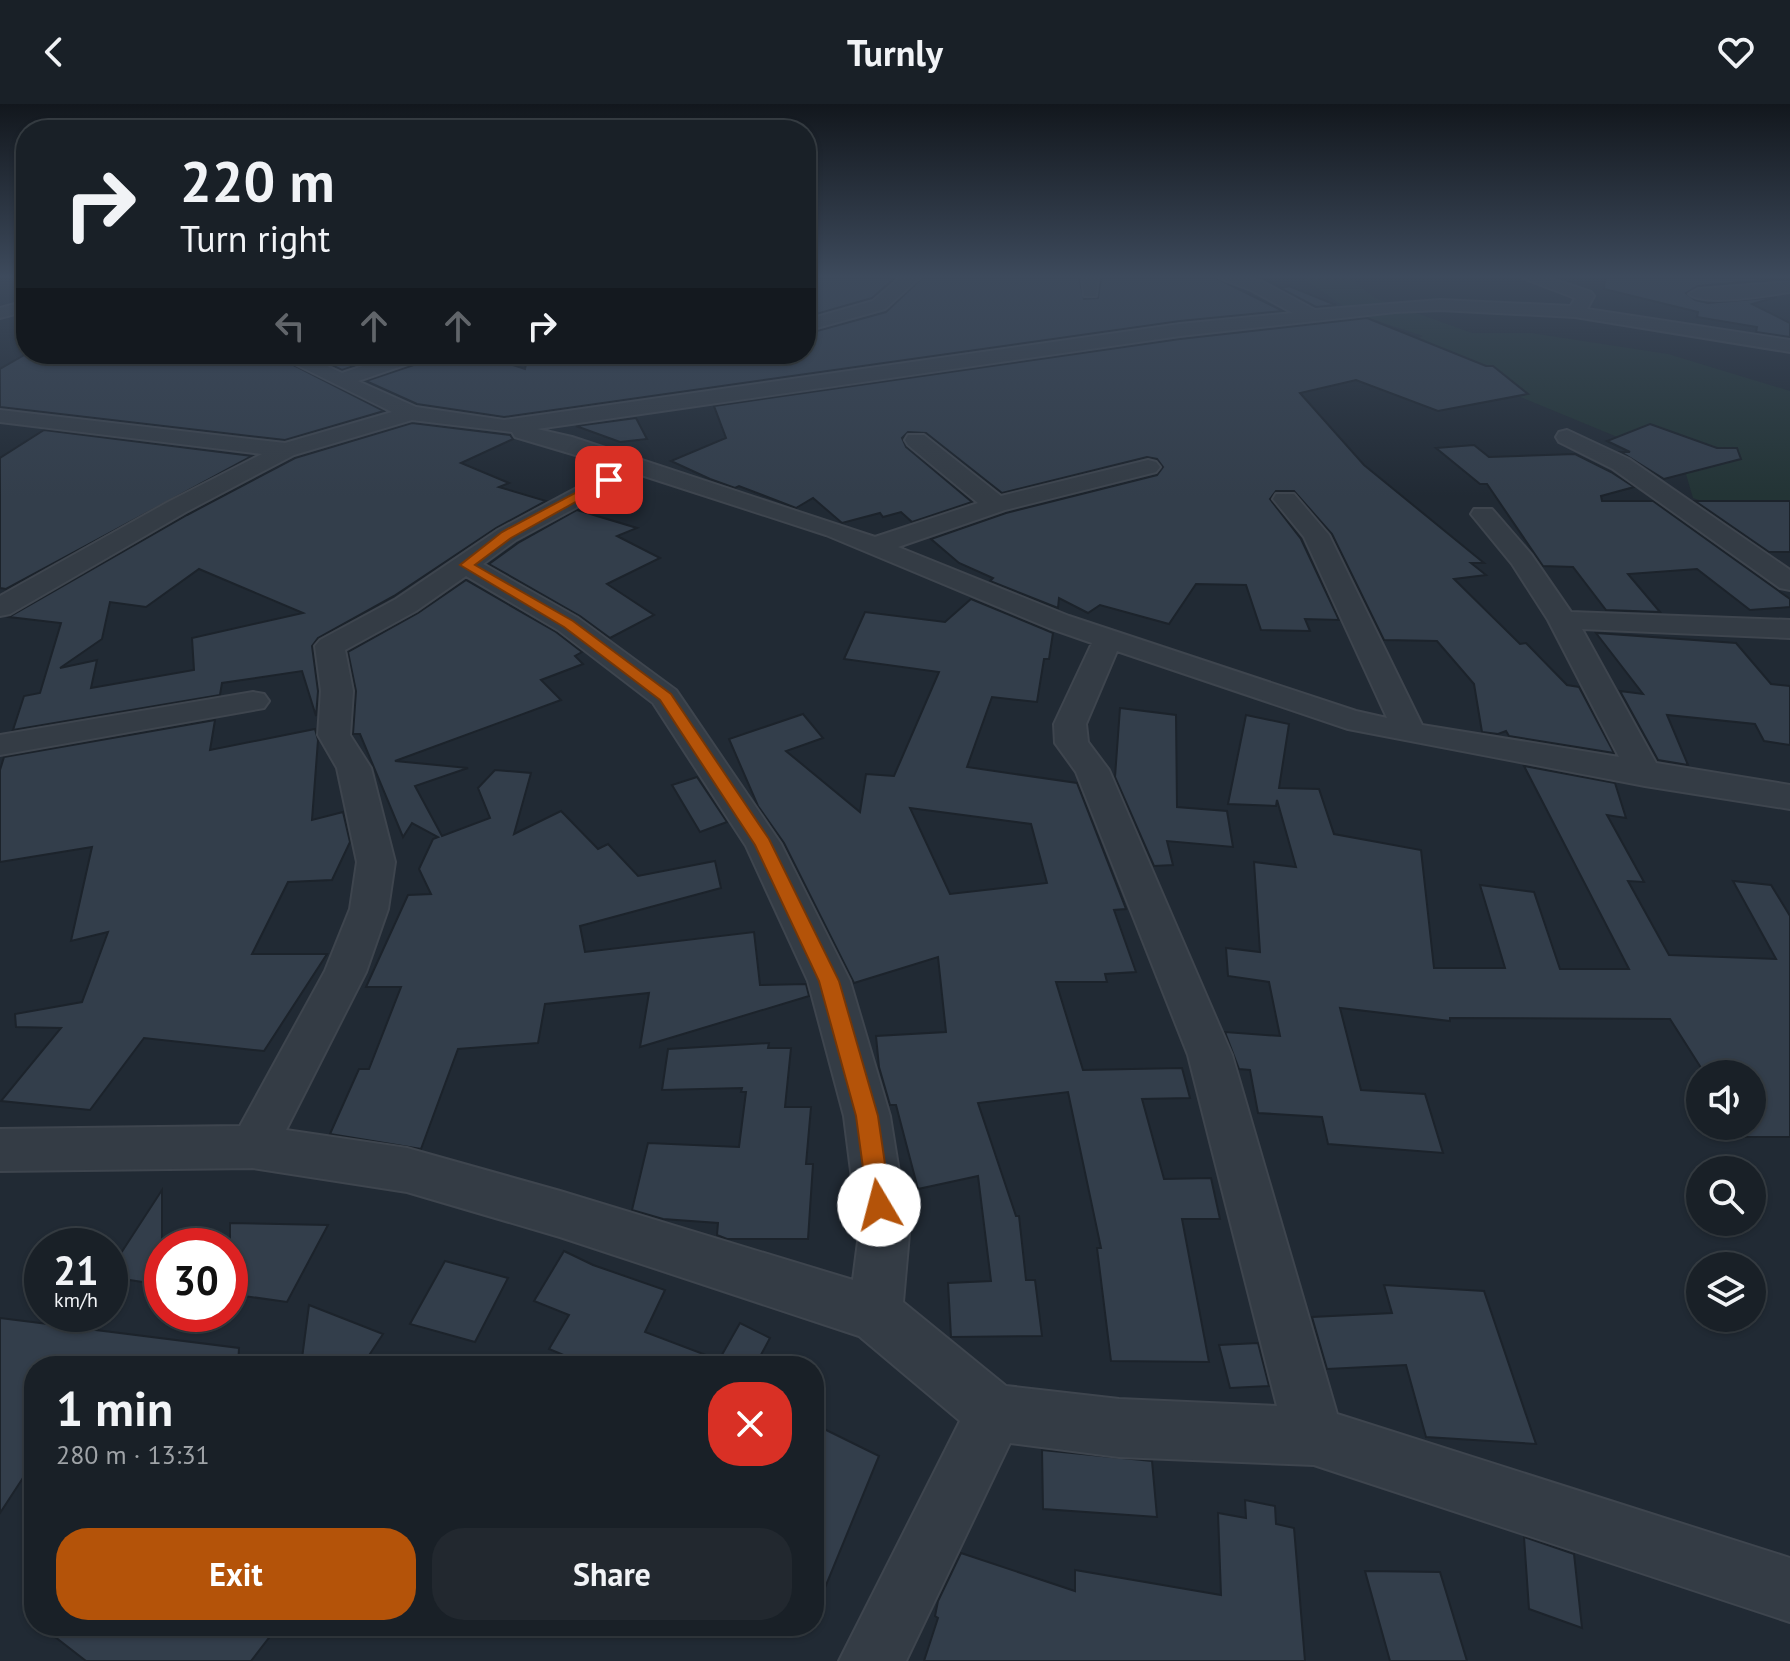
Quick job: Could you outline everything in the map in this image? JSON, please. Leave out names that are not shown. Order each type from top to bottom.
[{"type":"street","points":[[504,427],[1036,351]]},
{"type":"street","points":[[307,364],[411,413],[504,427],[564,442],[875,546],[1059,622],[1348,719],[1645,775],[1790,797]]},
{"type":"street","points":[[341,380],[388,364]]},
{"type":"street","points":[[0,608],[286,450],[411,413]]},
{"type":"street","points":[[0,416],[286,450]]},
{"type":"street","points":[[1567,437],[1621,464],[1777,565],[1790,582]]},
{"type":"street","points":[[916,440],[996,505]]},
{"type":"street","points":[[253,1147],[345,972],[369,909],[376,862],[354,768],[334,735],[337,691],[330,646],[406,605],[507,535],[635,466]]},
{"type":"street","points":[[875,546],[996,505],[1148,467]]},
{"type":"street","points":[[1285,499],[1316,535],[1410,733]]},
{"type":"street","points":[[1483,514],[1522,560],[1562,620],[1645,775]]},
{"type":"street","points":[[466,565],[568,624],[665,697],[763,844],[829,981],[867,1116],[884,1234],[875,1314]]},
{"type":"street","points":[[1562,620],[1790,629]]},
{"type":"street","points":[[1108,639],[1070,724],[1072,743],[1092,770],[1210,1055],[1314,1436]]},
{"type":"street","points":[[0,745],[253,701]]},
{"type":"street","points":[[0,1150],[253,1147],[407,1170],[560,1214],[875,1314],[995,1413],[1119,1428],[1314,1436],[1790,1590]]},
{"type":"street","points":[[872,1661],[995,1413]]},
{"type":"shaded area","points":[[1408,351],[1646,351],[1668,354],[1790,391],[1790,532],[1693,498],[1683,464]]},
{"type":"building","points":[[816,351],[971,351],[504,417],[417,404],[366,381],[417,364],[509,364],[525,369],[526,364],[816,364]]},
{"type":"building","points":[[1099,351],[1448,351],[1493,366],[1528,394],[1438,411],[1356,380],[1300,393],[1364,465],[1484,563],[1471,563],[1486,575],[1454,579],[1520,644],[1526,643],[1567,685],[1579,687],[1614,753],[1509,736],[1506,731],[1498,734],[1482,732],[1474,684],[1437,641],[1384,640],[1332,534],[1294,491],[1276,491],[1270,499],[1301,539],[1339,620],[1305,619],[1310,631],[1261,630],[1246,585],[1196,584],[1169,624],[1100,605],[1088,613],[1059,598],[1058,608],[990,581],[993,578],[959,563],[931,539],[1006,513],[1157,475],[1163,467],[1157,459],[1147,457],[1002,493],[926,433],[908,432],[902,438],[906,447],[972,502],[912,522],[901,512],[883,517],[880,513],[842,523],[813,498],[796,508],[739,486],[735,488],[710,479],[671,461],[726,438],[714,406]]},
{"type":"building","points":[[16,360],[16,364],[292,364],[384,411],[285,440],[0,407],[0,369]]},
{"type":"building","points":[[329,364],[360,364],[342,370]]},
{"type":"building","points":[[636,418],[647,439],[620,442],[576,426]]},
{"type":"building","points":[[412,423],[510,435],[513,439],[461,463],[509,483],[499,487],[546,501],[496,528],[394,596],[318,638],[312,646],[318,691],[316,716],[302,671],[222,683],[220,695],[13,730],[24,696],[40,693],[61,623],[9,617],[187,515],[295,458]],"holes":[[[199,569],[303,613],[192,638],[194,670],[91,688],[97,660],[60,668],[102,639],[110,602],[146,607]]]},
{"type":"building","points":[[1650,424],[1717,448],[1737,448],[1741,459],[1664,479],[1621,452],[1630,452],[1607,441]]},
{"type":"building","points":[[44,430],[252,456],[6,589],[0,588],[0,458]]},
{"type":"building","points":[[1474,445],[1489,457],[1575,454],[1611,472],[1634,487],[1601,496],[1602,501],[1653,501],[1790,599],[1790,607],[1750,610],[1697,569],[1628,574],[1660,612],[1606,610],[1573,567],[1543,566],[1487,484],[1480,484],[1436,448]]},
{"type":"building","points":[[1695,501],[1790,501],[1790,552],[1769,552]]},
{"type":"building","points":[[577,510],[637,528],[617,536],[660,558],[607,584],[654,615],[610,638],[580,616],[489,564],[518,543]]},
{"type":"building","points":[[466,580],[556,632],[582,652],[575,656],[583,664],[541,680],[561,700],[395,761],[468,768],[415,786],[442,836],[490,818],[478,788],[495,770],[531,773],[514,834],[561,811],[598,849],[608,844],[638,876],[715,861],[721,888],[580,926],[585,952],[754,932],[760,985],[806,984],[809,996],[640,1047],[649,993],[545,1004],[538,1043],[458,1049],[421,1149],[330,1134],[359,1069],[369,1069],[401,987],[366,987],[408,895],[431,894],[419,869],[433,839],[438,837],[412,823],[403,837],[360,734],[353,734],[356,691],[348,652],[418,613]]},
{"type":"building","points":[[971,599],[1053,633],[1049,659],[1044,659],[1037,702],[992,697],[967,767],[1077,783],[1126,909],[1114,910],[1136,972],[1105,974],[1107,982],[1056,982],[1083,1070],[1182,1068],[1190,1098],[1142,1099],[1164,1179],[1211,1178],[1220,1219],[1182,1219],[1209,1362],[1111,1361],[1097,1248],[1101,1248],[1068,1092],[978,1103],[1016,1216],[1019,1216],[1026,1280],[1035,1280],[1042,1336],[951,1337],[948,1283],[991,1281],[978,1176],[918,1189],[896,1105],[890,1105],[879,1067],[876,1036],[946,1032],[938,957],[854,983],[784,843],[758,806],[729,739],[803,714],[823,738],[786,751],[860,812],[866,774],[894,776],[939,672],[844,659],[865,612],[945,622]],"holes":[[[910,808],[1031,824],[1047,883],[950,894]]]},
{"type":"building","points":[[1596,633],[1736,643],[1771,684],[1790,686],[1790,745],[1764,741],[1755,724],[1667,715],[1688,765],[1658,760],[1620,691],[1643,694]]},
{"type":"building","points":[[1120,708],[1176,715],[1177,807],[1227,811],[1233,847],[1167,841],[1173,865],[1154,866],[1115,777]]},
{"type":"building","points":[[1246,715],[1289,724],[1279,788],[1319,789],[1334,834],[1421,850],[1434,968],[1505,968],[1480,885],[1534,892],[1560,969],[1629,969],[1524,766],[1615,783],[1626,818],[1607,815],[1644,882],[1628,881],[1669,955],[1776,959],[1733,881],[1771,885],[1790,916],[1790,1137],[1766,1137],[1766,1060],[1696,1060],[1670,1019],[1450,1018],[1450,1021],[1340,1008],[1361,1090],[1425,1094],[1443,1153],[1328,1144],[1322,1117],[1258,1113],[1250,1070],[1239,1069],[1225,1032],[1280,1036],[1269,982],[1228,976],[1226,948],[1260,952],[1254,862],[1296,867],[1277,800],[1276,806],[1228,804]]},
{"type":"building","points":[[215,720],[210,750],[315,729],[318,740],[312,820],[343,812],[350,842],[332,880],[288,882],[252,954],[327,954],[264,1051],[144,1038],[90,1110],[1,1101],[61,1028],[16,1027],[15,1014],[82,1002],[108,932],[71,941],[92,847],[0,862],[0,770],[4,757]]},
{"type":"building","points":[[697,777],[727,822],[700,832],[672,785]]},
{"type":"building","points":[[769,1043],[768,1048],[791,1048],[785,1107],[811,1107],[806,1164],[813,1164],[808,1239],[727,1239],[717,1235],[718,1223],[663,1219],[632,1210],[648,1143],[739,1147],[746,1092],[741,1092],[742,1088],[662,1090],[668,1049]]},
{"type":"building","points":[[162,1190],[162,1228],[144,1228],[144,1282],[128,1280],[128,1242]]},
{"type":"building","points":[[230,1223],[328,1225],[287,1302],[248,1297],[248,1228],[230,1228]]},
{"type":"building","points":[[564,1251],[593,1265],[665,1290],[645,1332],[708,1356],[566,1356],[549,1349],[569,1315],[534,1301]]},
{"type":"building","points":[[445,1261],[508,1278],[475,1342],[410,1324]]},
{"type":"building","points":[[1384,1285],[1484,1291],[1536,1444],[1426,1437],[1406,1365],[1327,1369],[1312,1317],[1392,1313]]},
{"type":"building","points":[[309,1305],[383,1334],[369,1356],[302,1356]]},
{"type":"building","points":[[0,1318],[24,1321],[24,1332],[112,1332],[239,1348],[239,1356],[24,1356],[24,1476],[0,1513]]},
{"type":"building","points":[[740,1323],[770,1338],[760,1356],[721,1356]]},
{"type":"building","points":[[1258,1343],[1269,1386],[1230,1388],[1219,1345]]},
{"type":"building","points":[[824,1429],[879,1456],[824,1590]]},
{"type":"building","points":[[1042,1450],[1152,1461],[1157,1517],[1043,1509]]},
{"type":"building","points":[[1245,1500],[1275,1506],[1276,1524],[1294,1528],[1305,1661],[924,1661],[938,1618],[935,1616],[938,1601],[961,1553],[1075,1591],[1075,1570],[1221,1595],[1218,1513],[1246,1518]]},
{"type":"building","points":[[1524,1537],[1574,1554],[1582,1628],[1529,1609]]},
{"type":"building","points":[[1365,1571],[1440,1572],[1467,1661],[1390,1661]]},
{"type":"building","points":[[54,1636],[270,1636],[251,1661],[86,1661]]},
{"type":"route","points":[[609,480],[507,535],[466,565],[568,624],[665,697],[763,844],[829,981],[867,1116],[879,1205]]}]
